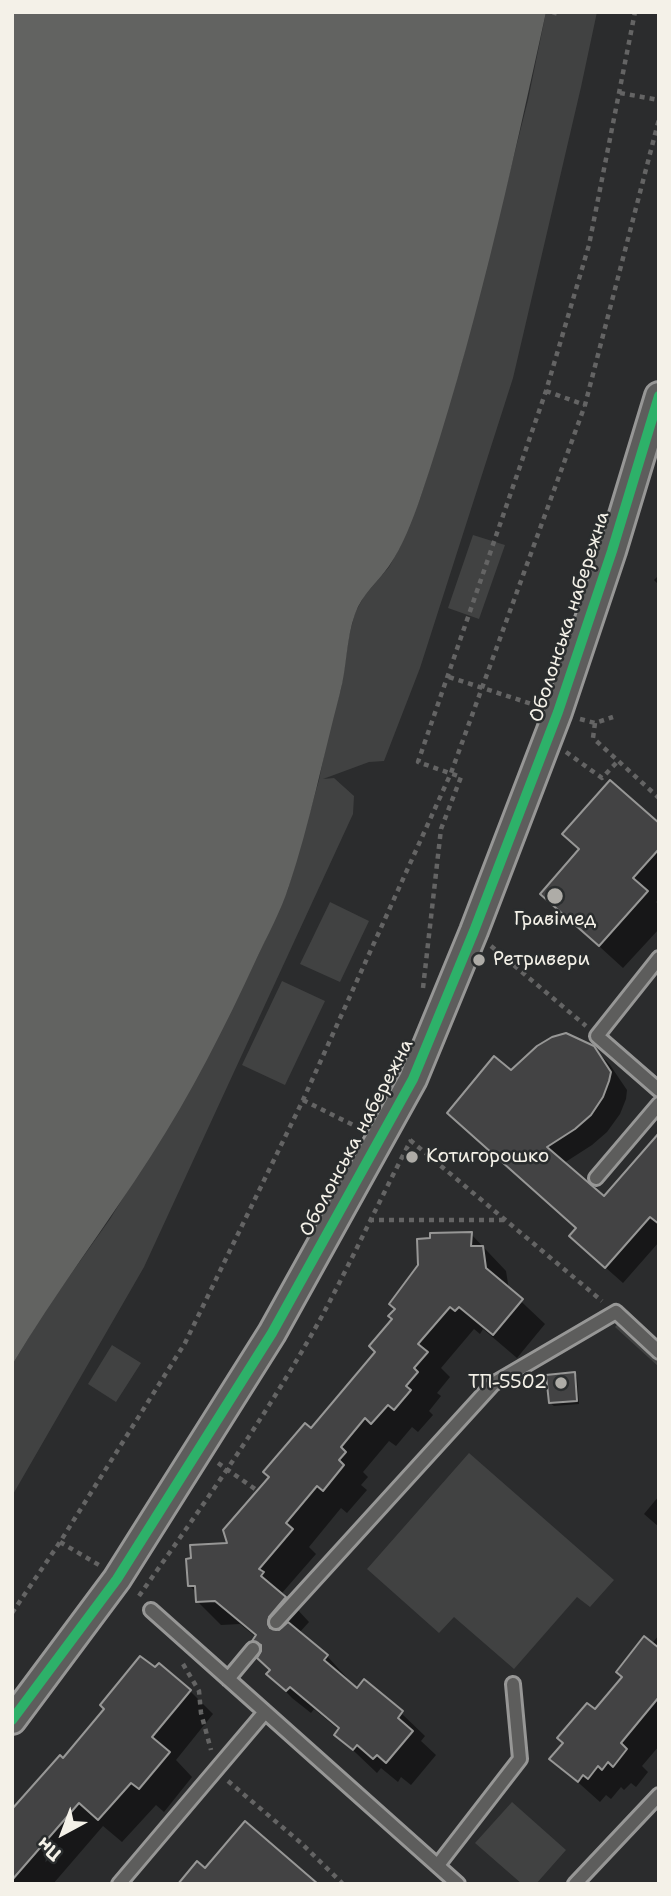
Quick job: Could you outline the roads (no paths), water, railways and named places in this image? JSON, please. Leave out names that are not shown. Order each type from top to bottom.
[{"type":"street","name":"Оболонська набережна","points":[[12,1720],[117,1579],[272,1333],[335,1219],[380,1128],[413,1079],[548,739],[612,551],[659,396]]},
{"type":"lane","points":[[659,958],[597,1036],[659,1090]]},
{"type":"lane","points":[[596,1178],[659,1104]]},
{"type":"lane","points":[[276,1622],[492,1384],[616,1312],[659,1352]]},
{"type":"lane","points":[[151,1610],[458,1884]]},
{"type":"lane","points":[[228,1679],[253,1649]]},
{"type":"lane","points":[[438,1866],[520,1759],[513,1684]]},
{"type":"lane","points":[[119,1884],[265,1712]]},
{"type":"lane","points":[[575,1884],[659,1795]]},
{"type":"place","name":"Гравімед","points":[[555,896]]},
{"type":"place","name":"Ретривери","points":[[479,960]]},
{"type":"place","name":"Котигорошко","points":[[412,1157]]},
{"type":"place","name":"ТП-5502","points":[[561,1383]]}]
